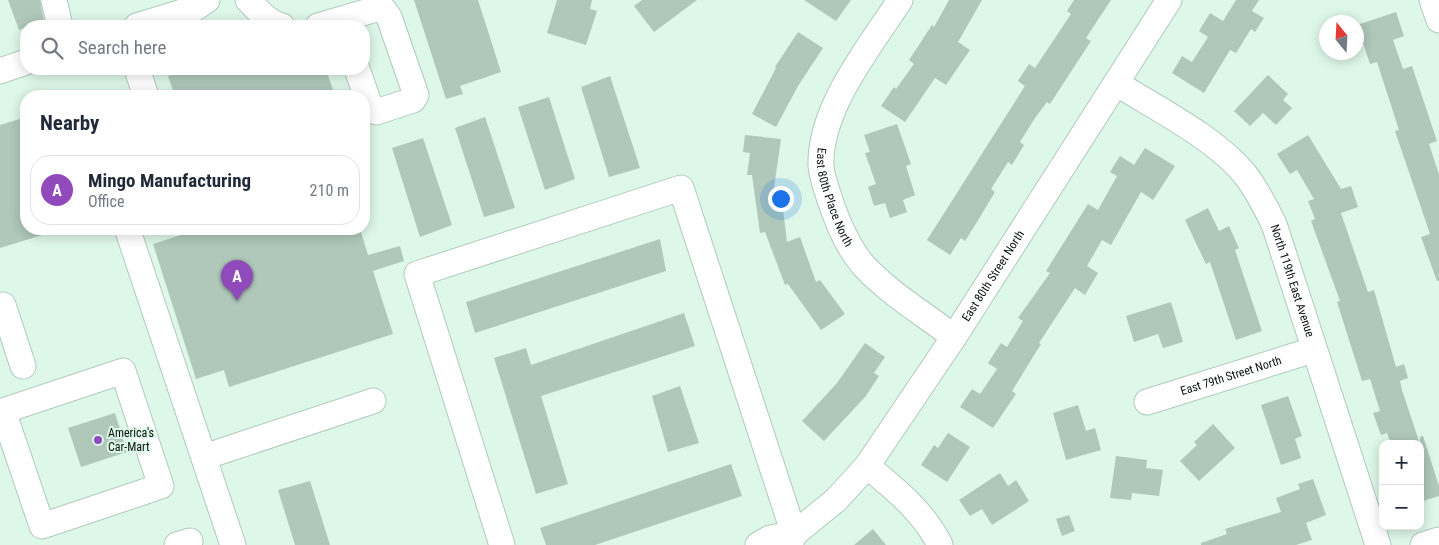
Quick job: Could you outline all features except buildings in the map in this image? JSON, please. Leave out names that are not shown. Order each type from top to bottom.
[{"type":"street","points":[[54,0],[59,20]]},
{"type":"street","points":[[156,20],[195,8],[207,0]]},
{"type":"street","points":[[248,0],[269,20]]},
{"type":"street","name":"East 80th Place North","points":[[900,0],[837,101],[822,145],[821,168],[841,231],[864,266],[884,284],[954,337]]},
{"type":"street","name":"East 80th Street North","points":[[758,545],[770,538],[792,539],[836,500],[867,466],[954,337],[1169,0]]},
{"type":"street","points":[[1432,0],[1439,20]]},
{"type":"street","points":[[345,20],[376,9],[384,10],[389,17],[416,95],[413,100],[376,112],[370,106]]},
{"type":"street","points":[[0,71],[20,64]]},
{"type":"street","points":[[140,75],[144,90]]},
{"type":"street","points":[[359,75],[364,90]]},
{"type":"street","name":"North 119th East Avenue","points":[[1116,83],[1216,147],[1247,177],[1274,224],[1313,350],[1378,545]]},
{"type":"street","points":[[502,545],[417,274],[681,188],[792,539]]},
{"type":"street","points":[[129,235],[233,545]]},
{"type":"street","points":[[0,306],[3,305],[23,366]]},
{"type":"street","name":"East 79th Street North","points":[[1147,402],[1313,350]]},
{"type":"street","points":[[123,371],[161,486],[42,526],[10,467],[3,411],[123,371]]},
{"type":"street","points":[[204,458],[373,401]]},
{"type":"street","points":[[867,466],[914,508],[929,526],[940,545]]},
{"type":"street","points":[[1423,545],[1439,540]]},
{"type":"place","name":"Mingo Manufacturing","points":[[237,301]]},
{"type":"place","name":"America's Car-Mart","points":[[98,440]]}]
